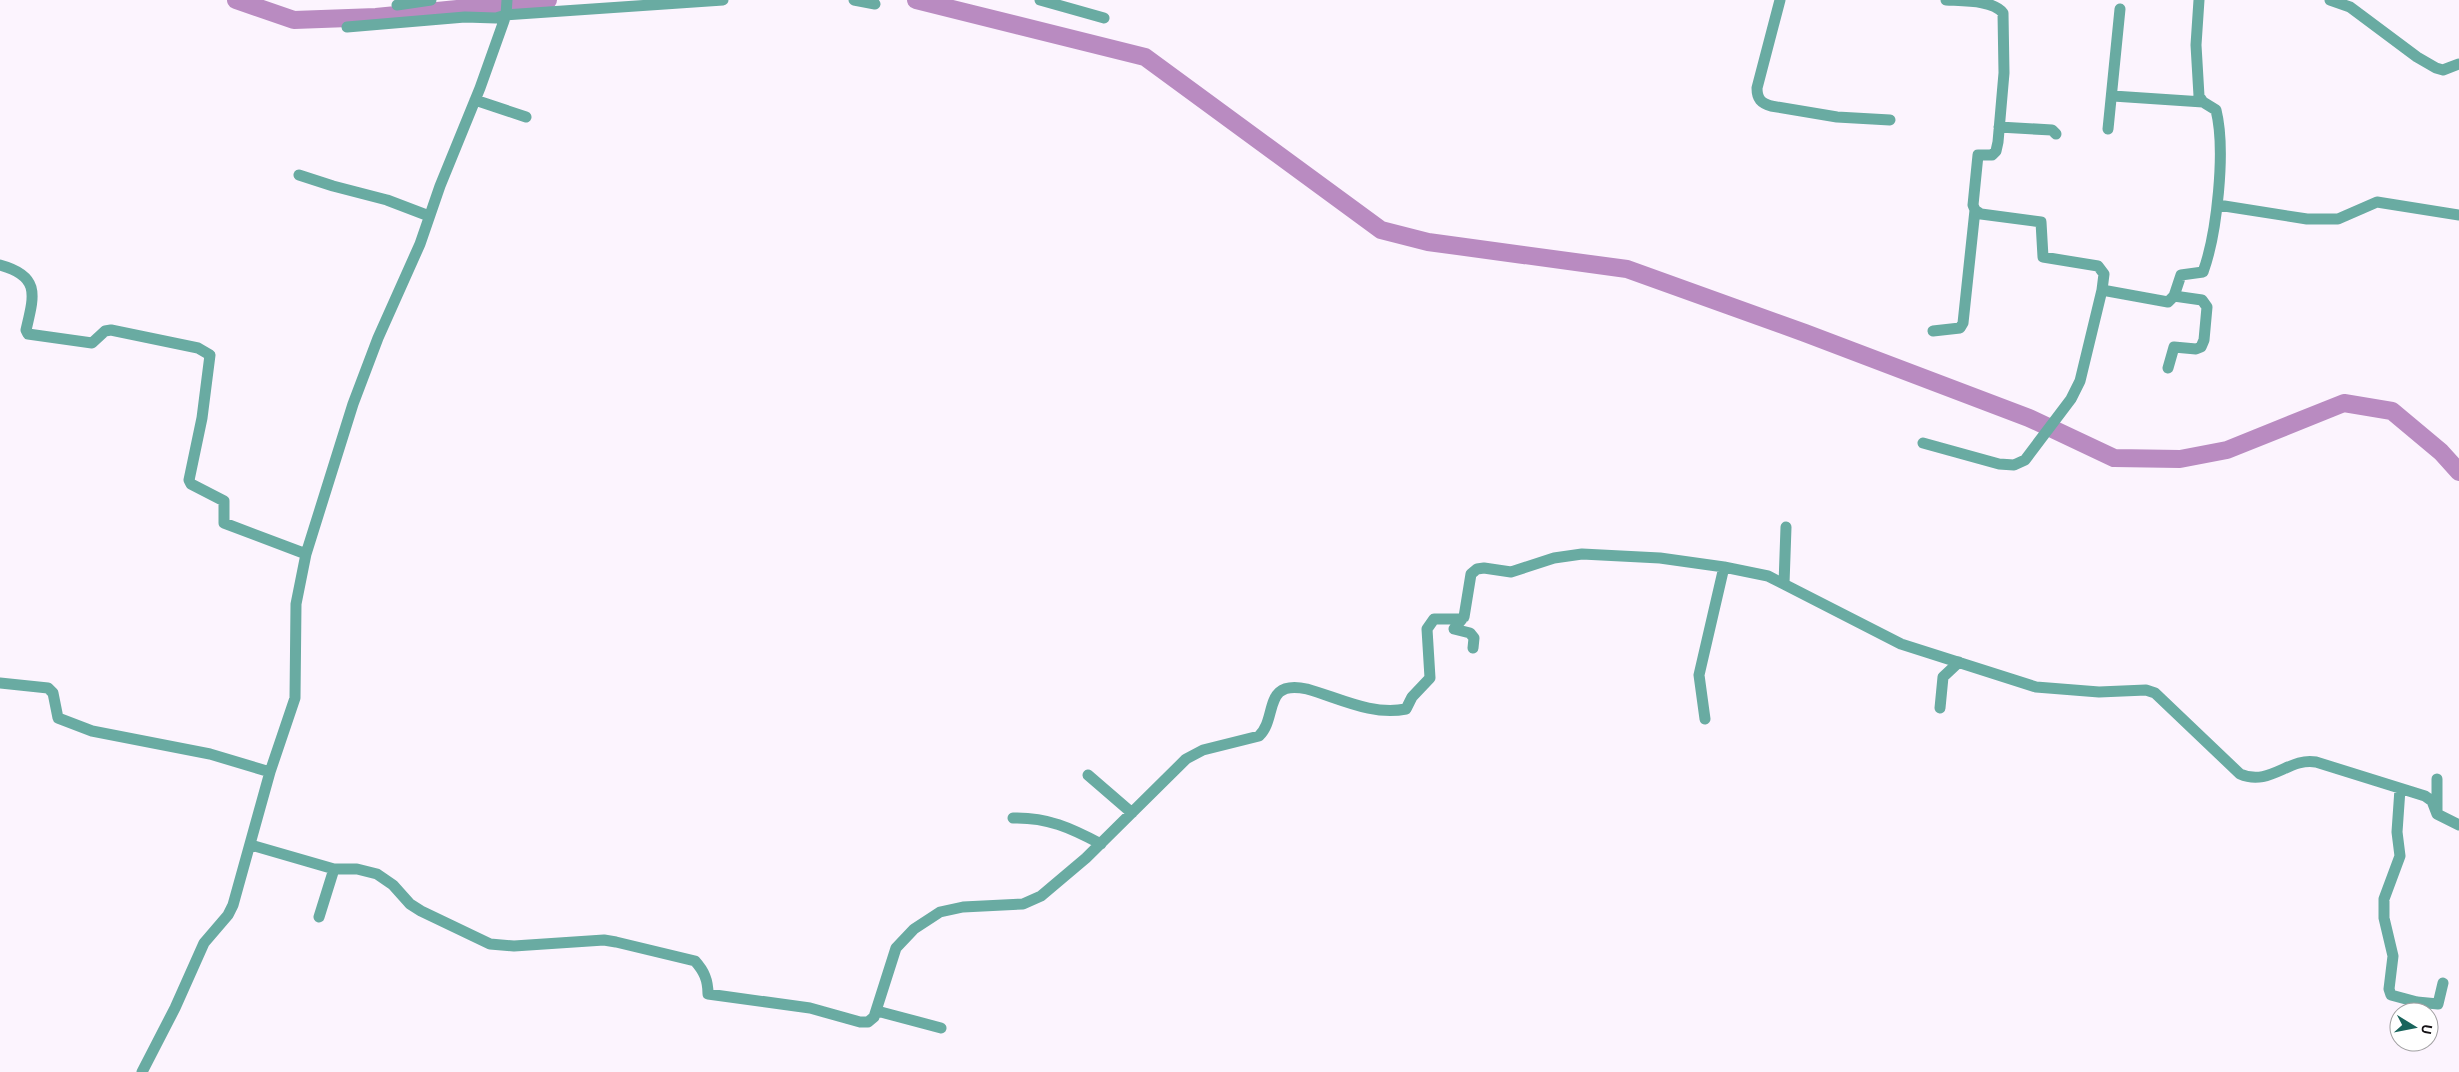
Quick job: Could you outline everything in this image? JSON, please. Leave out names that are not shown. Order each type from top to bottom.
[{"type":"street","points":[[397,4],[431,0]]},
{"type":"street","points":[[347,28],[465,17],[496,18],[506,8],[724,0]]},
{"type":"street","points":[[854,0],[875,4]]},
{"type":"street","points":[[1040,0],[1104,18]]},
{"type":"street","points":[[1780,0],[1757,88],[1757,97],[1763,103],[1771,106],[1837,117],[1890,120]]},
{"type":"street","points":[[1933,331],[1960,328],[1963,323],[1975,210],[1973,205],[1978,155],[1992,155],[1996,151],[2004,73],[2003,13],[1999,7],[1995,2],[1946,0]]},
{"type":"street","points":[[2102,290],[2168,302],[2174,296],[2180,275],[2203,272],[2218,205],[2220,157],[2216,110],[2199,96],[2197,54],[2199,0]]},
{"type":"street","points":[[2330,0],[2350,7],[2436,68],[2443,70],[2459,64]]},
{"type":"street","points":[[142,1072],[175,1008],[204,943],[233,905],[270,772],[295,698],[296,604],[306,554],[353,404],[378,338],[420,244],[429,216],[475,100],[506,8]]},
{"type":"street","points":[[2108,129],[2113,96],[2120,9]]},
{"type":"street","points":[[2113,96],[2204,102]]},
{"type":"street","points":[[475,100],[526,117]]},
{"type":"street","points":[[1999,127],[2052,130],[2056,134]]},
{"type":"street","points":[[299,175],[387,200],[429,216]]},
{"type":"street","points":[[2218,205],[2307,219],[2338,219],[2377,202],[2459,215]]},
{"type":"street","points":[[1923,443],[1999,464],[2014,465],[2025,460],[2071,399],[2080,381],[2102,290],[2104,274],[2098,266],[2043,257],[2041,222],[1981,214],[1975,210]]},
{"type":"street","points":[[0,265],[22,273],[32,285],[33,302],[26,330],[28,334],[92,343],[111,330],[198,348],[210,354],[202,418],[189,480],[191,484],[224,501],[224,523],[306,554]]},
{"type":"street","points":[[2168,368],[2174,347],[2196,349],[2201,347],[2207,306],[2202,300],[2174,296]]},
{"type":"street","points":[[1784,584],[1786,527]]},
{"type":"street","points":[[1473,648],[1474,638],[1470,633],[1454,629],[1464,617],[1471,574],[1477,569],[1510,572],[1554,558],[1582,554],[1660,558],[1724,567],[1768,576],[1901,644],[2036,687],[2099,692],[2146,690],[2155,693],[2240,774],[2249,778],[2258,779],[2307,760],[2425,796],[2432,801],[2437,814],[2459,825]]},
{"type":"street","points":[[1705,719],[1699,675],[1724,567]]},
{"type":"street","points":[[251,845],[334,869],[357,869],[376,874],[392,885],[410,904],[421,911],[490,944],[514,946],[604,940],[616,942],[695,961],[701,967],[708,983],[708,994],[810,1008],[860,1022],[868,1022],[874,1018],[877,1011],[896,948],[914,929],[940,912],[953,908],[1023,904],[1033,900],[1086,858],[1186,759],[1194,754],[1259,736],[1267,725],[1272,701],[1276,695],[1287,689],[1292,687],[1307,689],[1365,708],[1397,711],[1406,708],[1412,697],[1430,678],[1427,629],[1430,623],[1434,619],[1462,619]]},
{"type":"street","points":[[1940,708],[1943,677],[1959,662]]},
{"type":"street","points":[[0,683],[48,688],[53,693],[58,718],[92,731],[210,754],[270,772]]},
{"type":"street","points":[[1088,775],[1132,813]]},
{"type":"street","points":[[2437,779],[2437,814]]},
{"type":"street","points":[[2400,789],[2397,832],[2400,856],[2384,899],[2384,918],[2394,956],[2389,989],[2391,996],[2417,1002],[2438,1004],[2442,983]]},
{"type":"street","points":[[1013,818],[1041,819],[1058,823],[1101,844]]},
{"type":"street","points":[[318,917],[334,869]]},
{"type":"street","points":[[877,1011],[941,1028]]},
{"type":"waterway","points":[[236,0],[294,20],[376,17],[548,0]]},
{"type":"waterway","points":[[916,0],[1145,57],[1381,230],[1428,242],[1627,269],[1805,333],[2029,418],[2114,458],[2180,459],[2227,450],[2344,403],[2392,411],[2441,452],[2459,472]]}]
